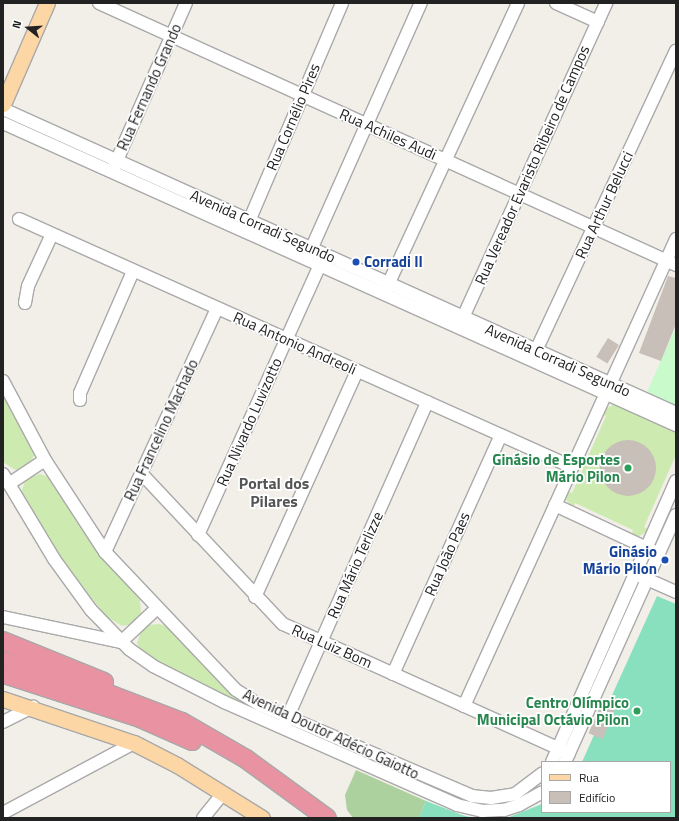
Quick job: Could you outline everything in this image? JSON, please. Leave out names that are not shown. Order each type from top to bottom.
[{"type":"highway","points":[[3,641],[98,678],[156,710],[213,738],[278,781],[327,818]]},
{"type":"highway","points":[[3,661],[156,710]]},
{"type":"highway","points":[[3,674],[95,702],[174,732],[240,768],[310,818]]},
{"type":"main road","points":[[3,104],[46,3]]},
{"type":"main road","points":[[3,699],[33,707],[134,743],[223,793],[262,818]]},
{"type":"street","name":"Rua Achiles Audi","points":[[99,3],[671,263]]},
{"type":"street","name":"Rua Fernando Grando","points":[[115,166],[186,3]]},
{"type":"street","name":"Rua Cornélio Pires","points":[[247,226],[342,3]]},
{"type":"street","points":[[309,253],[420,3]]},
{"type":"street","points":[[387,288],[518,3]]},
{"type":"street","points":[[556,3],[598,22]]},
{"type":"street","name":"Rua Vereador Evaristo Ribeiro de Campos","points":[[461,322],[606,3]]},
{"type":"street","name":"Rua Arthur Belucci","points":[[534,355],[676,50]]},
{"type":"street","name":"Avenida Corradi Segundo","points":[[3,109],[115,166],[607,388],[676,425]]},
{"type":"street","name":"Avenida Corradi Segundo","points":[[3,123],[115,166]]},
{"type":"street","name":"Rua Antonio Andreoli","points":[[19,219],[572,467]]},
{"type":"street","points":[[25,303],[28,286],[52,234]]},
{"type":"street","points":[[464,706],[607,388],[671,263],[676,239]]},
{"type":"street","name":"Avenida Corradi Segundo","points":[[309,253],[320,265],[387,288]]},
{"type":"street","name":"Rua Nivardo Luvizotto","points":[[198,535],[320,265]]},
{"type":"street","points":[[80,400],[80,392],[133,271]]},
{"type":"street","name":"Rua Francelino Machado","points":[[105,552],[217,308]]},
{"type":"street","points":[[255,597],[357,371]]},
{"type":"street","name":"Avenida Doutor Adécio Gaiotto","points":[[3,381],[45,460],[105,552],[156,609],[236,690],[285,722],[469,808],[504,810],[520,806],[541,793]]},
{"type":"street","name":"Avenida Corradi Segundo","points":[[607,388],[676,413]]},
{"type":"street","name":"Rua Mário Terlizze","points":[[285,722],[427,402]]},
{"type":"street","name":"Rua João Paes","points":[[393,674],[501,435]]},
{"type":"street","points":[[6,479],[45,460]]},
{"type":"street","name":"Rua Luiz Bom","points":[[141,473],[255,597],[283,624],[464,706],[564,754]]},
{"type":"street","name":"Avenida Doutor Adécio Gaiotto","points":[[6,479],[54,560],[92,610],[122,642],[160,669],[224,702],[285,722],[472,796],[491,798],[515,794],[541,775]]},
{"type":"street","points":[[564,754],[635,573],[676,481]]},
{"type":"street","points":[[555,505],[659,553]]},
{"type":"street","points":[[554,761],[564,754],[676,515]]},
{"type":"street","points":[[635,573],[676,592]]},
{"type":"street","points":[[3,617],[122,642],[156,609]]},
{"type":"street","points":[[3,722],[33,707]]},
{"type":"street","points":[[3,813],[134,743]]},
{"type":"street","points":[[202,818],[223,793]]},
{"type":"green space","points":[[676,327],[676,405],[647,392]]},
{"type":"green space","points":[[3,391],[35,453],[29,467],[24,469],[15,470],[3,462]]},
{"type":"green space","points":[[615,404],[676,431],[676,455],[644,527],[649,530],[638,537],[631,536],[633,530],[575,503],[573,508],[565,498],[566,491],[572,493],[606,416],[602,414],[605,409]]},
{"type":"green space","points":[[40,474],[49,477],[81,529],[140,600],[141,614],[133,624],[122,626],[107,617],[55,554],[21,492],[26,479]]},
{"type":"green space","name":"Centro Olímpico Municipal Octávio Pilon","points":[[657,596],[676,604],[676,818],[507,818],[541,804],[541,813],[671,813],[671,761],[582,761],[594,735],[589,733],[602,702],[608,704]]},
{"type":"green space","points":[[160,624],[167,627],[218,679],[269,714],[233,701],[142,654],[137,643],[142,629],[147,625]]},
{"type":"green space","points":[[356,770],[426,801],[419,818],[353,818],[347,810],[345,795]]},
{"type":"green space","points":[[426,801],[462,815],[473,818],[419,818]]},
{"type":"building","points":[[668,276],[676,278],[676,324],[661,361],[639,353]]},
{"type":"building","points":[[608,338],[619,345],[607,364],[596,357]]},
{"type":"building","name":"Ginásio de Esportes Mário Pilon","points":[[628,440],[639,442],[648,448],[654,457],[656,468],[654,479],[648,488],[639,494],[628,496],[617,494],[608,488],[602,479],[600,468],[602,457],[608,448],[617,442]]},
{"type":"building","points":[[602,702],[616,708],[603,739],[589,733]]},
{"type":"place","name":"Corradi II","points":[[356,262]]},
{"type":"place","name":"Ginásio de Esportes Mário Pilon","points":[[628,468]]},
{"type":"place","name":"Ginásio Mário Pilon","points":[[665,560]]},
{"type":"place","name":"Centro Olímpico Municipal Octávio Pilon","points":[[637,711]]},
{"type":"district","name":"Portal dos Pilares","points":[[274,492]]}]
